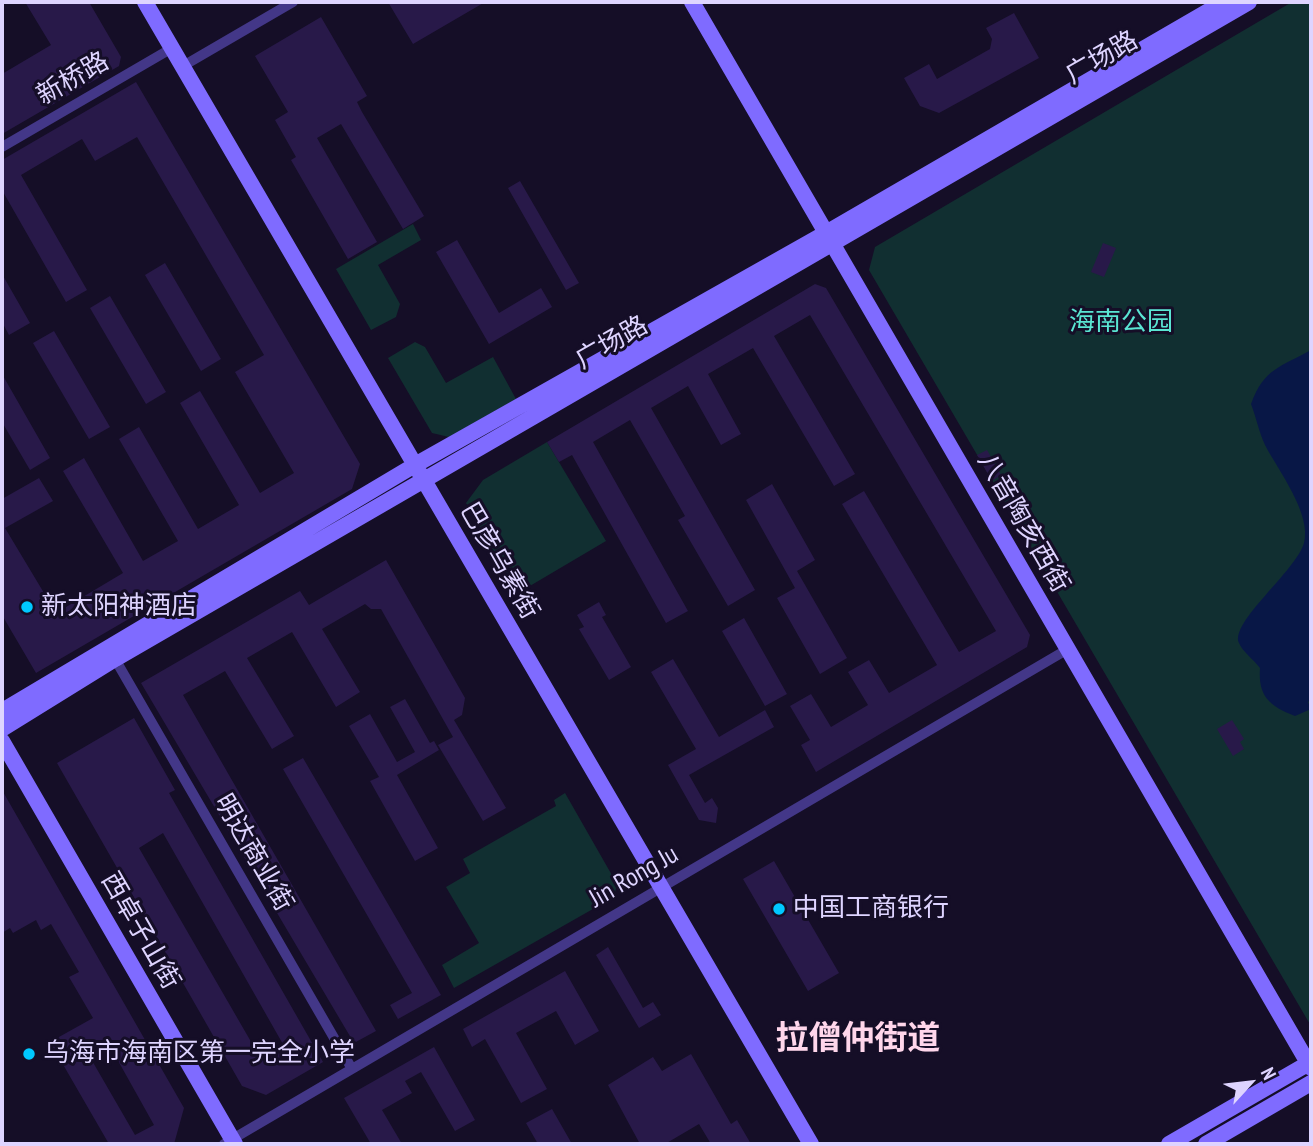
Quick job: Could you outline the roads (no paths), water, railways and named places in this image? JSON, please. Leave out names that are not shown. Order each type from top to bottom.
[{"type":"street","name":"巴彦乌素街","points":[[138,2],[413,466]]},
{"type":"street","name":"巴彦乌素街","points":[[145,2],[421,481],[811,1144]]},
{"type":"street","points":[[183,66],[293,2]]},
{"type":"street","name":"八音陶亥西街","points":[[692,2],[1310,1064]]},
{"type":"street","name":"广场路","points":[[2,729],[115,659],[830,239],[1224,2]]},
{"type":"street","name":"广场路","points":[[2,711],[413,466],[830,239],[1249,2]]},
{"type":"street","name":"新桥路","points":[[2,146],[167,51]]},
{"type":"street","name":"Jin Rong Ju","points":[[230,1143],[1068,649]]},
{"type":"street","name":"明达商业街","points":[[115,659],[352,1069]]},
{"type":"street","name":"西卓子山街","points":[[2,741],[230,1143]]},
{"type":"street","name":"巴彦乌素街","points":[[659,889],[804,1144]]},
{"type":"street","points":[[1169,1144],[1310,1064]]},
{"type":"street","points":[[1206,1144],[1311,1083]]},
{"type":"water","points":[[1311,350],[1311,699],[1308,702],[1311,709],[1295,716],[1267,699],[1261,686],[1260,668],[1239,643],[1239,634],[1244,622],[1299,554],[1305,531],[1299,506],[1265,445],[1251,404],[1268,376],[1282,365]]},
{"type":"place","name":"新太阳神酒店","points":[[27,607]]},
{"type":"place","name":"中国工商银行","points":[[779,909]]},
{"type":"place","name":"乌海市海南区第一完全小学","points":[[29,1054]]},
{"type":"district","name":"拉僧仲街道","points":[[858,1040]]},
{"type":"park label","name":"海南公园","points":[[1121,323]]}]
